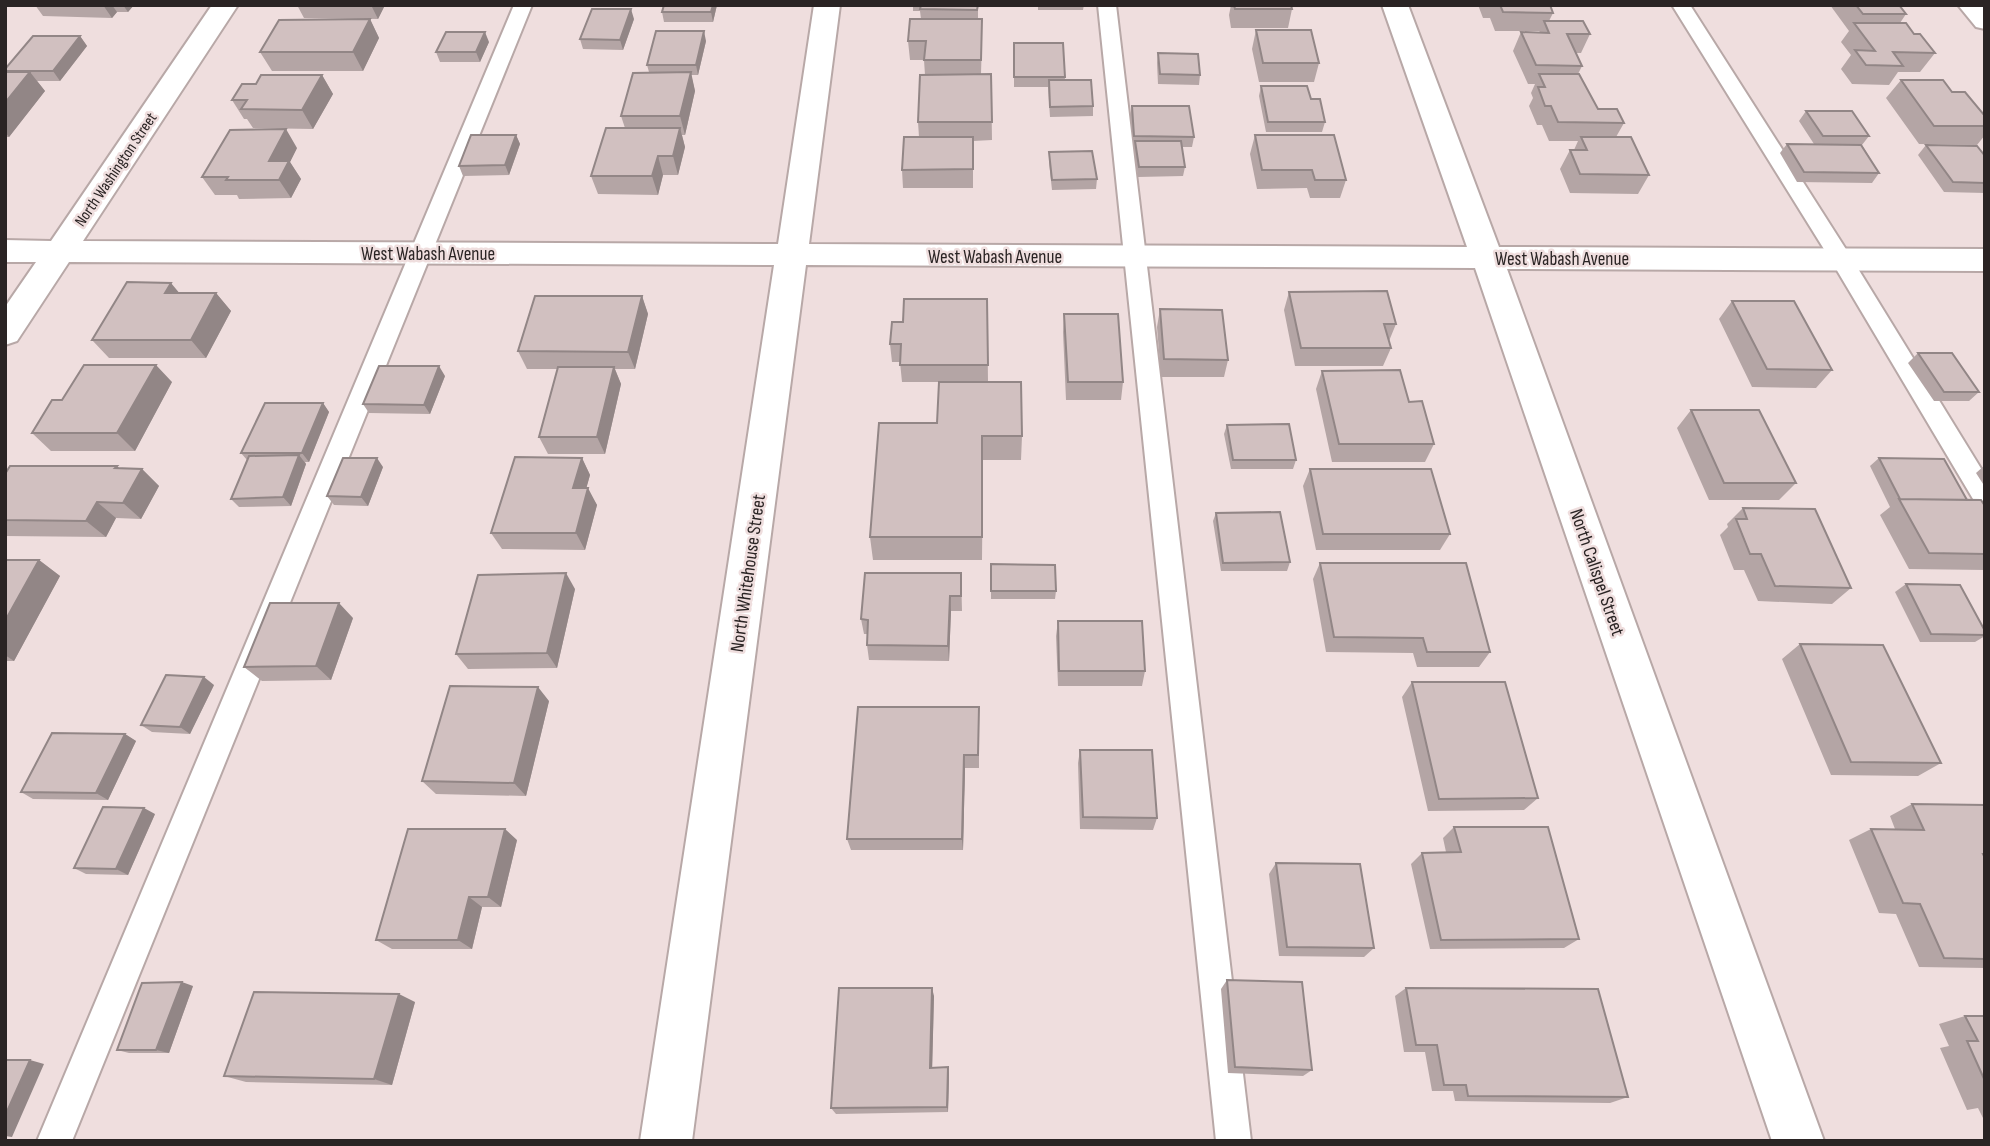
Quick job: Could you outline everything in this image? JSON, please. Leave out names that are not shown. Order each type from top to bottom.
[{"type":"street","name":"North Washington Street","points":[[5,333],[225,5]]},
{"type":"street","name":"North Whitehouse Street","points":[[666,1141],[827,5]]},
{"type":"street","name":"North Calispel Street","points":[[1395,5],[1487,258],[1798,1141]]},
{"type":"street","points":[[1971,5],[1985,21]]},
{"type":"street","name":"West Wabash Avenue","points":[[5,251],[1985,260]]},
{"type":"lane","points":[[54,1141],[523,5]]},
{"type":"lane","points":[[1107,5],[1234,1141]]},
{"type":"lane","points":[[1681,5],[1841,259],[1985,497]]},
{"type":"building","points":[[664,5],[713,5],[711,12],[662,12]]},
{"type":"building","points":[[921,5],[978,5],[977,10],[920,9]]},
{"type":"building","points":[[1234,5],[1291,5],[1292,9],[1235,9]]},
{"type":"building","points":[[1500,5],[1550,5],[1553,13],[1503,12]]},
{"type":"building","points":[[1856,5],[1899,5],[1906,14],[1863,14]]},
{"type":"building","points":[[592,9],[631,9],[620,40],[580,39]]},
{"type":"building","points":[[370,19],[353,52],[260,52],[279,20]]},
{"type":"building","points":[[910,19],[982,19],[981,60],[924,60],[926,41],[908,41]]},
{"type":"building","points":[[1544,21],[1583,21],[1590,34],[1567,34],[1582,66],[1536,65],[1521,32],[1549,33]]},
{"type":"building","points":[[1854,23],[1906,23],[1914,34],[1920,34],[1935,53],[1893,52],[1903,66],[1866,65],[1855,50],[1875,51]]},
{"type":"building","points":[[1256,30],[1311,30],[1319,63],[1263,63]]},
{"type":"building","points":[[656,31],[704,31],[696,65],[647,65]]},
{"type":"building","points":[[446,32],[485,32],[476,52],[436,52]]},
{"type":"building","points":[[33,36],[80,36],[53,71],[5,71]]},
{"type":"building","points":[[1014,43],[1063,43],[1065,77],[1014,77]]},
{"type":"building","points":[[1158,53],[1198,54],[1200,75],[1160,74]]},
{"type":"building","points":[[5,72],[30,72],[5,103]]},
{"type":"building","points":[[691,72],[680,116],[621,116],[633,73]]},
{"type":"building","points":[[991,74],[992,122],[918,122],[920,75]]},
{"type":"building","points":[[1539,74],[1579,74],[1598,109],[1617,109],[1624,123],[1558,122],[1551,106],[1545,106],[1538,87],[1545,87]]},
{"type":"building","points":[[261,75],[322,75],[302,110],[241,109],[247,100],[232,100],[242,84],[256,84]]},
{"type":"building","points":[[1049,80],[1091,80],[1093,106],[1050,107]]},
{"type":"building","points":[[1901,80],[1943,80],[1952,92],[1965,92],[1985,116],[1985,126],[1934,126]]},
{"type":"building","points":[[1261,86],[1307,86],[1311,99],[1320,99],[1325,122],[1268,122]]},
{"type":"building","points":[[1132,106],[1189,106],[1194,137],[1134,136]]},
{"type":"building","points":[[1806,111],[1852,111],[1869,136],[1823,136]]},
{"type":"building","points":[[606,128],[680,128],[673,156],[658,156],[652,176],[591,176]]},
{"type":"building","points":[[286,129],[269,161],[289,161],[279,180],[202,177],[230,130]]},
{"type":"building","points":[[471,135],[516,135],[505,165],[459,166]]},
{"type":"building","points":[[1255,135],[1334,135],[1346,180],[1315,180],[1312,170],[1262,170]]},
{"type":"building","points":[[904,137],[973,137],[973,169],[902,170]]},
{"type":"building","points":[[1581,137],[1631,137],[1649,175],[1580,174],[1570,150],[1587,150]]},
{"type":"building","points":[[1135,141],[1181,141],[1185,167],[1139,167]]},
{"type":"building","points":[[1787,144],[1861,145],[1879,173],[1804,172]]},
{"type":"building","points":[[1926,145],[1977,146],[1985,156],[1985,183],[1953,182]]},
{"type":"building","points":[[1092,151],[1097,179],[1052,180],[1049,152]]},
{"type":"building","points":[[127,282],[171,283],[165,293],[216,293],[191,340],[92,340]]},
{"type":"building","points":[[1387,291],[1396,324],[1384,324],[1391,348],[1301,348],[1289,292]]},
{"type":"building","points":[[535,296],[642,296],[628,352],[518,351]]},
{"type":"building","points":[[904,299],[987,299],[988,365],[900,365],[901,344],[890,344],[892,322],[903,322]]},
{"type":"building","points":[[1732,301],[1794,301],[1832,370],[1767,369]]},
{"type":"building","points":[[1160,309],[1222,310],[1228,360],[1164,359]]},
{"type":"building","points":[[1064,314],[1118,314],[1123,382],[1068,382]]},
{"type":"building","points":[[1918,353],[1952,353],[1979,392],[1944,392]]},
{"type":"building","points":[[84,365],[156,365],[117,433],[32,433],[52,400],[62,400]]},
{"type":"building","points":[[379,366],[439,366],[424,405],[363,404]]},
{"type":"building","points":[[558,367],[614,367],[597,437],[539,437]]},
{"type":"building","points":[[1400,370],[1409,402],[1422,401],[1434,444],[1339,444],[1322,371]]},
{"type":"building","points":[[939,382],[1021,382],[1022,436],[982,436],[982,537],[870,537],[879,423],[937,423]]},
{"type":"building","points":[[265,403],[323,403],[302,453],[241,453]]},
{"type":"building","points":[[1691,410],[1759,410],[1796,483],[1724,483]]},
{"type":"building","points":[[1289,424],[1296,460],[1233,460],[1227,425]]},
{"type":"building","points":[[299,455],[283,497],[231,499],[249,456]]},
{"type":"building","points":[[515,457],[582,458],[573,488],[588,488],[576,533],[491,533]]},
{"type":"building","points":[[343,458],[377,458],[361,497],[327,496]]},
{"type":"building","points":[[1879,458],[1944,459],[1967,500],[1900,499]]},
{"type":"building","points":[[10,466],[117,466],[115,468],[142,469],[123,503],[97,502],[86,521],[5,520],[5,474]]},
{"type":"building","points":[[1310,469],[1431,469],[1450,534],[1323,534]]},
{"type":"building","points":[[1899,499],[1981,500],[1985,506],[1985,554],[1929,553]]},
{"type":"building","points":[[1743,508],[1815,509],[1851,588],[1775,586],[1761,554],[1750,554],[1736,519],[1747,519]]},
{"type":"building","points":[[1280,512],[1290,562],[1223,563],[1216,513]]},
{"type":"building","points":[[5,560],[39,560],[5,621]]},
{"type":"building","points":[[1320,563],[1466,563],[1490,652],[1427,652],[1423,638],[1334,637]]},
{"type":"building","points":[[991,564],[1055,565],[1056,591],[991,591]]},
{"type":"building","points":[[566,573],[547,653],[456,654],[478,575]]},
{"type":"building","points":[[865,573],[961,573],[961,596],[950,596],[948,646],[867,645],[868,620],[861,619]]},
{"type":"building","points":[[1906,584],[1960,585],[1985,635],[1931,634]]},
{"type":"building","points":[[270,603],[339,603],[316,666],[244,667]]},
{"type":"building","points":[[1058,621],[1142,621],[1145,671],[1059,671]]},
{"type":"building","points":[[1800,644],[1883,645],[1941,763],[1851,762]]},
{"type":"building","points":[[166,675],[204,677],[180,727],[141,725]]},
{"type":"building","points":[[1412,682],[1505,682],[1538,798],[1439,799]]},
{"type":"building","points":[[450,686],[538,687],[514,783],[422,781]]},
{"type":"building","points":[[858,707],[979,707],[978,755],[964,755],[962,839],[847,839]]},
{"type":"building","points":[[52,733],[125,734],[96,793],[21,792]]},
{"type":"building","points":[[1080,750],[1152,750],[1157,818],[1083,817]]},
{"type":"building","points":[[1912,804],[1985,805],[1985,959],[1944,958],[1920,904],[1903,903],[1871,829],[1924,830]]},
{"type":"building","points":[[103,807],[144,808],[116,869],[74,868]]},
{"type":"building","points":[[1454,827],[1548,827],[1579,939],[1441,940],[1422,853],[1461,852]]},
{"type":"building","points":[[408,829],[505,829],[488,897],[469,897],[458,940],[376,940]]},
{"type":"building","points":[[1276,863],[1360,864],[1374,948],[1287,947]]},
{"type":"building","points":[[1227,980],[1302,982],[1312,1070],[1235,1067]]},
{"type":"building","points":[[182,982],[156,1050],[117,1050],[142,983]]},
{"type":"building","points":[[839,988],[932,988],[930,1068],[948,1067],[947,1107],[831,1108]]},
{"type":"building","points":[[1406,988],[1598,989],[1628,1097],[1468,1096],[1466,1085],[1444,1085],[1437,1045],[1416,1045]]},
{"type":"building","points":[[254,992],[399,994],[374,1079],[224,1076]]},
{"type":"building","points":[[1965,1016],[1985,1016],[1985,1081],[1967,1041],[1978,1041]]},
{"type":"building","points":[[5,1060],[30,1060],[5,1116]]}]
